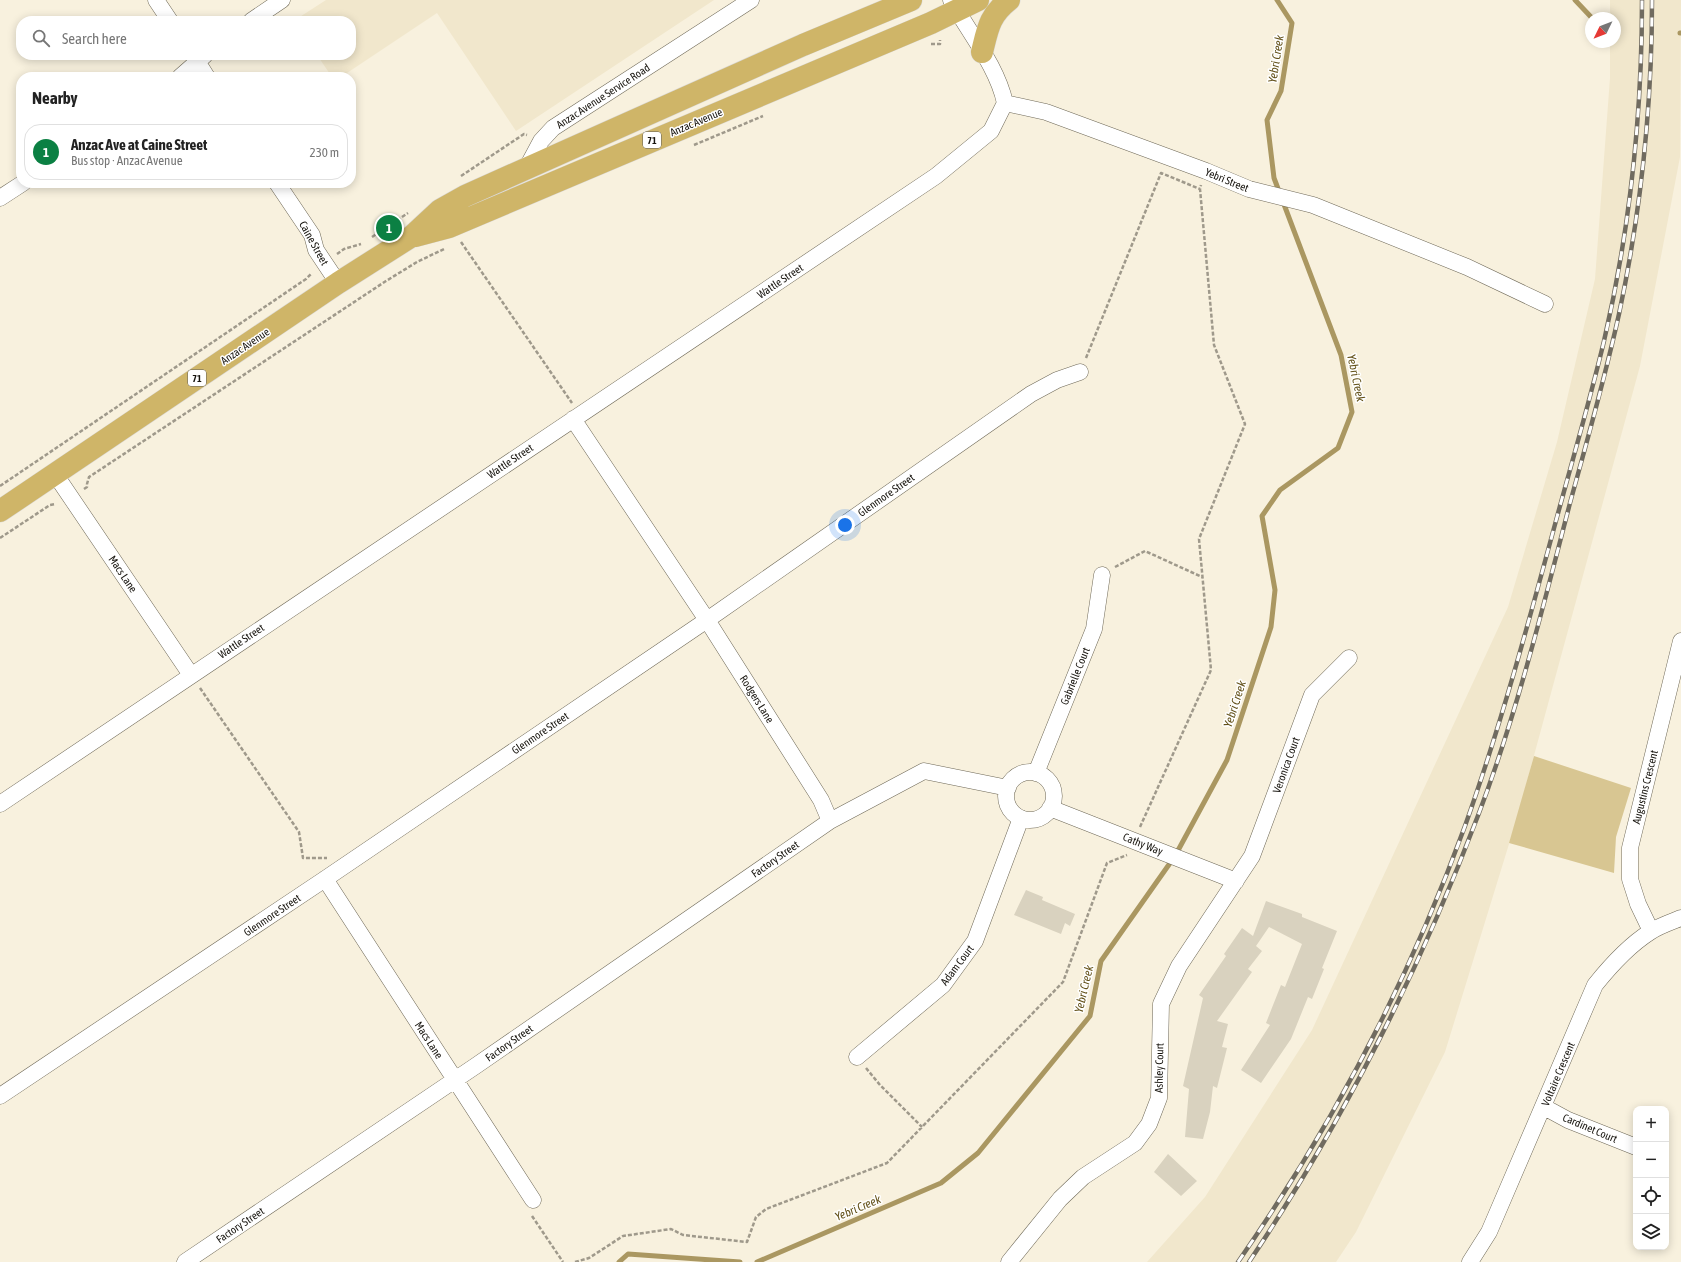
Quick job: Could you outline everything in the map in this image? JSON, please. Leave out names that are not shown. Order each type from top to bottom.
[{"type":"highway","name":"Anzac Avenue","points":[[0,511],[338,283],[412,236],[440,210],[465,196],[803,45],[911,0]]},
{"type":"highway","name":"Anzac Avenue","points":[[412,236],[449,227],[932,22],[954,5],[978,0]]},
{"type":"highway","points":[[982,52],[990,21],[999,8],[1009,0]]},
{"type":"street","points":[[156,0],[167,16]]},
{"type":"street","points":[[258,16],[282,0]]},
{"type":"street","name":"Anzac Avenue Service Road","points":[[526,169],[542,141],[553,128],[657,69],[750,0]]},
{"type":"street","points":[[954,5],[1002,89],[1005,103]]},
{"type":"street","points":[[184,72],[195,60]]},
{"type":"street","points":[[199,60],[205,72]]},
{"type":"street","name":"Yebri Street","points":[[1005,103],[1046,112],[1249,189],[1313,205],[1461,264],[1545,304]]},
{"type":"street","name":"Wattle Street","points":[[0,804],[190,675],[936,176],[991,131],[1005,103]]},
{"type":"street","points":[[0,198],[16,188]]},
{"type":"street","name":"Caine Street","points":[[280,188],[312,235],[316,250],[338,283]]},
{"type":"street","name":"Glenmore Street","points":[[0,1096],[325,879],[707,620],[1031,394],[1057,380],[1080,372]]},
{"type":"street","name":"Rodgers Lane","points":[[573,419],[707,620],[821,800],[830,821]]},
{"type":"street","name":"Macs Lane","points":[[56,474],[190,675]]},
{"type":"street","name":"Gabrielle Court","points":[[1036,773],[1094,629],[1102,575]]},
{"type":"street","name":"Augustins Crescent","points":[[1651,931],[1638,904],[1630,879],[1630,848],[1681,641]]},
{"type":"street","name":"Veronica Court","points":[[1236,881],[1252,856],[1312,695],[1349,658]]},
{"type":"street","points":[[830,821],[924,771],[1008,788]]},
{"type":"street","points":[[1029,772],[1036,773],[1048,781],[1052,787],[1053,801],[1046,813],[1034,819],[1021,818],[1010,809],[1007,802],[1008,788],[1016,777],[1029,772]]},
{"type":"street","name":"Cathy Way","points":[[1050,808],[1236,881]]},
{"type":"street","name":"Adam Court","points":[[857,1057],[943,985],[975,941],[1021,818]]},
{"type":"street","name":"Factory Street","points":[[185,1262],[455,1080],[830,821]]},
{"type":"street","name":"Macs Lane","points":[[325,879],[533,1200]]},
{"type":"street","name":"Ashley Court","points":[[1009,1262],[1060,1199],[1083,1177],[1135,1143],[1149,1124],[1159,1098],[1161,1004],[1179,966],[1236,881]]},
{"type":"street","name":"Voltaire Crescent","points":[[1470,1262],[1489,1232],[1595,986],[1611,964],[1651,931],[1681,918]]},
{"type":"street","name":"Cardinet Court","points":[[1544,1107],[1568,1120],[1633,1147]]},
{"type":"path","points":[[1080,372],[1161,173],[1200,189]]},
{"type":"path","points":[[449,227],[461,242],[573,405],[573,419]]},
{"type":"path","points":[[0,486],[306,280],[317,269]]},
{"type":"path","points":[[0,538],[50,505],[60,506],[87,487],[89,477],[386,281]]},
{"type":"path","points":[[1102,575],[1145,551],[1203,578]]},
{"type":"path","points":[[190,675],[299,832],[303,858],[332,858]]},
{"type":"path","points":[[857,1057],[880,1085],[922,1127]]},
{"type":"path","points":[[533,1200],[529,1212],[563,1262]]},
{"type":"shaded area","points":[[326,0],[714,0],[516,131],[437,13],[348,72],[329,72],[320,60],[356,60],[356,16],[301,16]]},
{"type":"shaded area","points":[[1610,0],[1681,0],[1680,157],[1640,366],[1517,818],[1445,1052],[1356,1232],[1336,1262],[1147,1262],[1205,1197],[1312,1030],[1508,607],[1557,442],[1595,279],[1610,78],[1610,48],[1621,48],[1621,12],[1610,12]]},
{"type":"shaded area","points":[[1534,756],[1631,788],[1616,837],[1614,873],[1509,843]]},
{"type":"building","points":[[1026,890],[1043,897],[1042,900],[1075,914],[1070,926],[1065,923],[1061,934],[1014,915]]},
{"type":"building","points":[[1266,901],[1302,914],[1302,917],[1337,931],[1322,968],[1324,969],[1312,999],[1308,997],[1291,1039],[1261,1083],[1241,1070],[1270,1025],[1266,1023],[1281,985],[1285,987],[1302,944],[1269,927],[1256,946],[1262,951],[1248,969],[1252,972],[1217,1021],[1228,1024],[1222,1047],[1227,1048],[1217,1088],[1213,1086],[1210,1112],[1203,1139],[1185,1137],[1189,1089],[1183,1086],[1203,998],[1199,995],[1226,956],[1224,954],[1242,928],[1253,936]]},
{"type":"building","points":[[1168,1154],[1197,1181],[1181,1196],[1154,1172]]},
{"type":"waterway","name":"Yebri Creek","points":[[757,1262],[941,1183],[978,1153],[1090,1016],[1101,961],[1175,856],[1227,760],[1271,627],[1275,590],[1262,516],[1280,490],[1338,448],[1352,412],[1341,355],[1274,178],[1267,120],[1281,91],[1292,23],[1277,0]]},
{"type":"waterway","points":[[1575,0],[1586,12]]},
{"type":"waterway","name":"Yebri Creek","points":[[619,1262],[628,1254],[740,1262]]},
{"type":"railway","points":[[1238,1262],[1305,1159],[1336,1106],[1393,996],[1443,883],[1465,826],[1491,750],[1525,634],[1599,363],[1613,299],[1621,257],[1633,172],[1640,86],[1642,0]]},
{"type":"railway","points":[[1249,1262],[1316,1155],[1377,1045],[1431,931],[1456,872],[1493,775],[1529,660],[1596,409],[1619,314],[1627,275],[1644,158],[1650,79],[1652,0]]},
{"type":"place","name":"Anzac Ave at Caine Street","points":[[389,228]]}]
